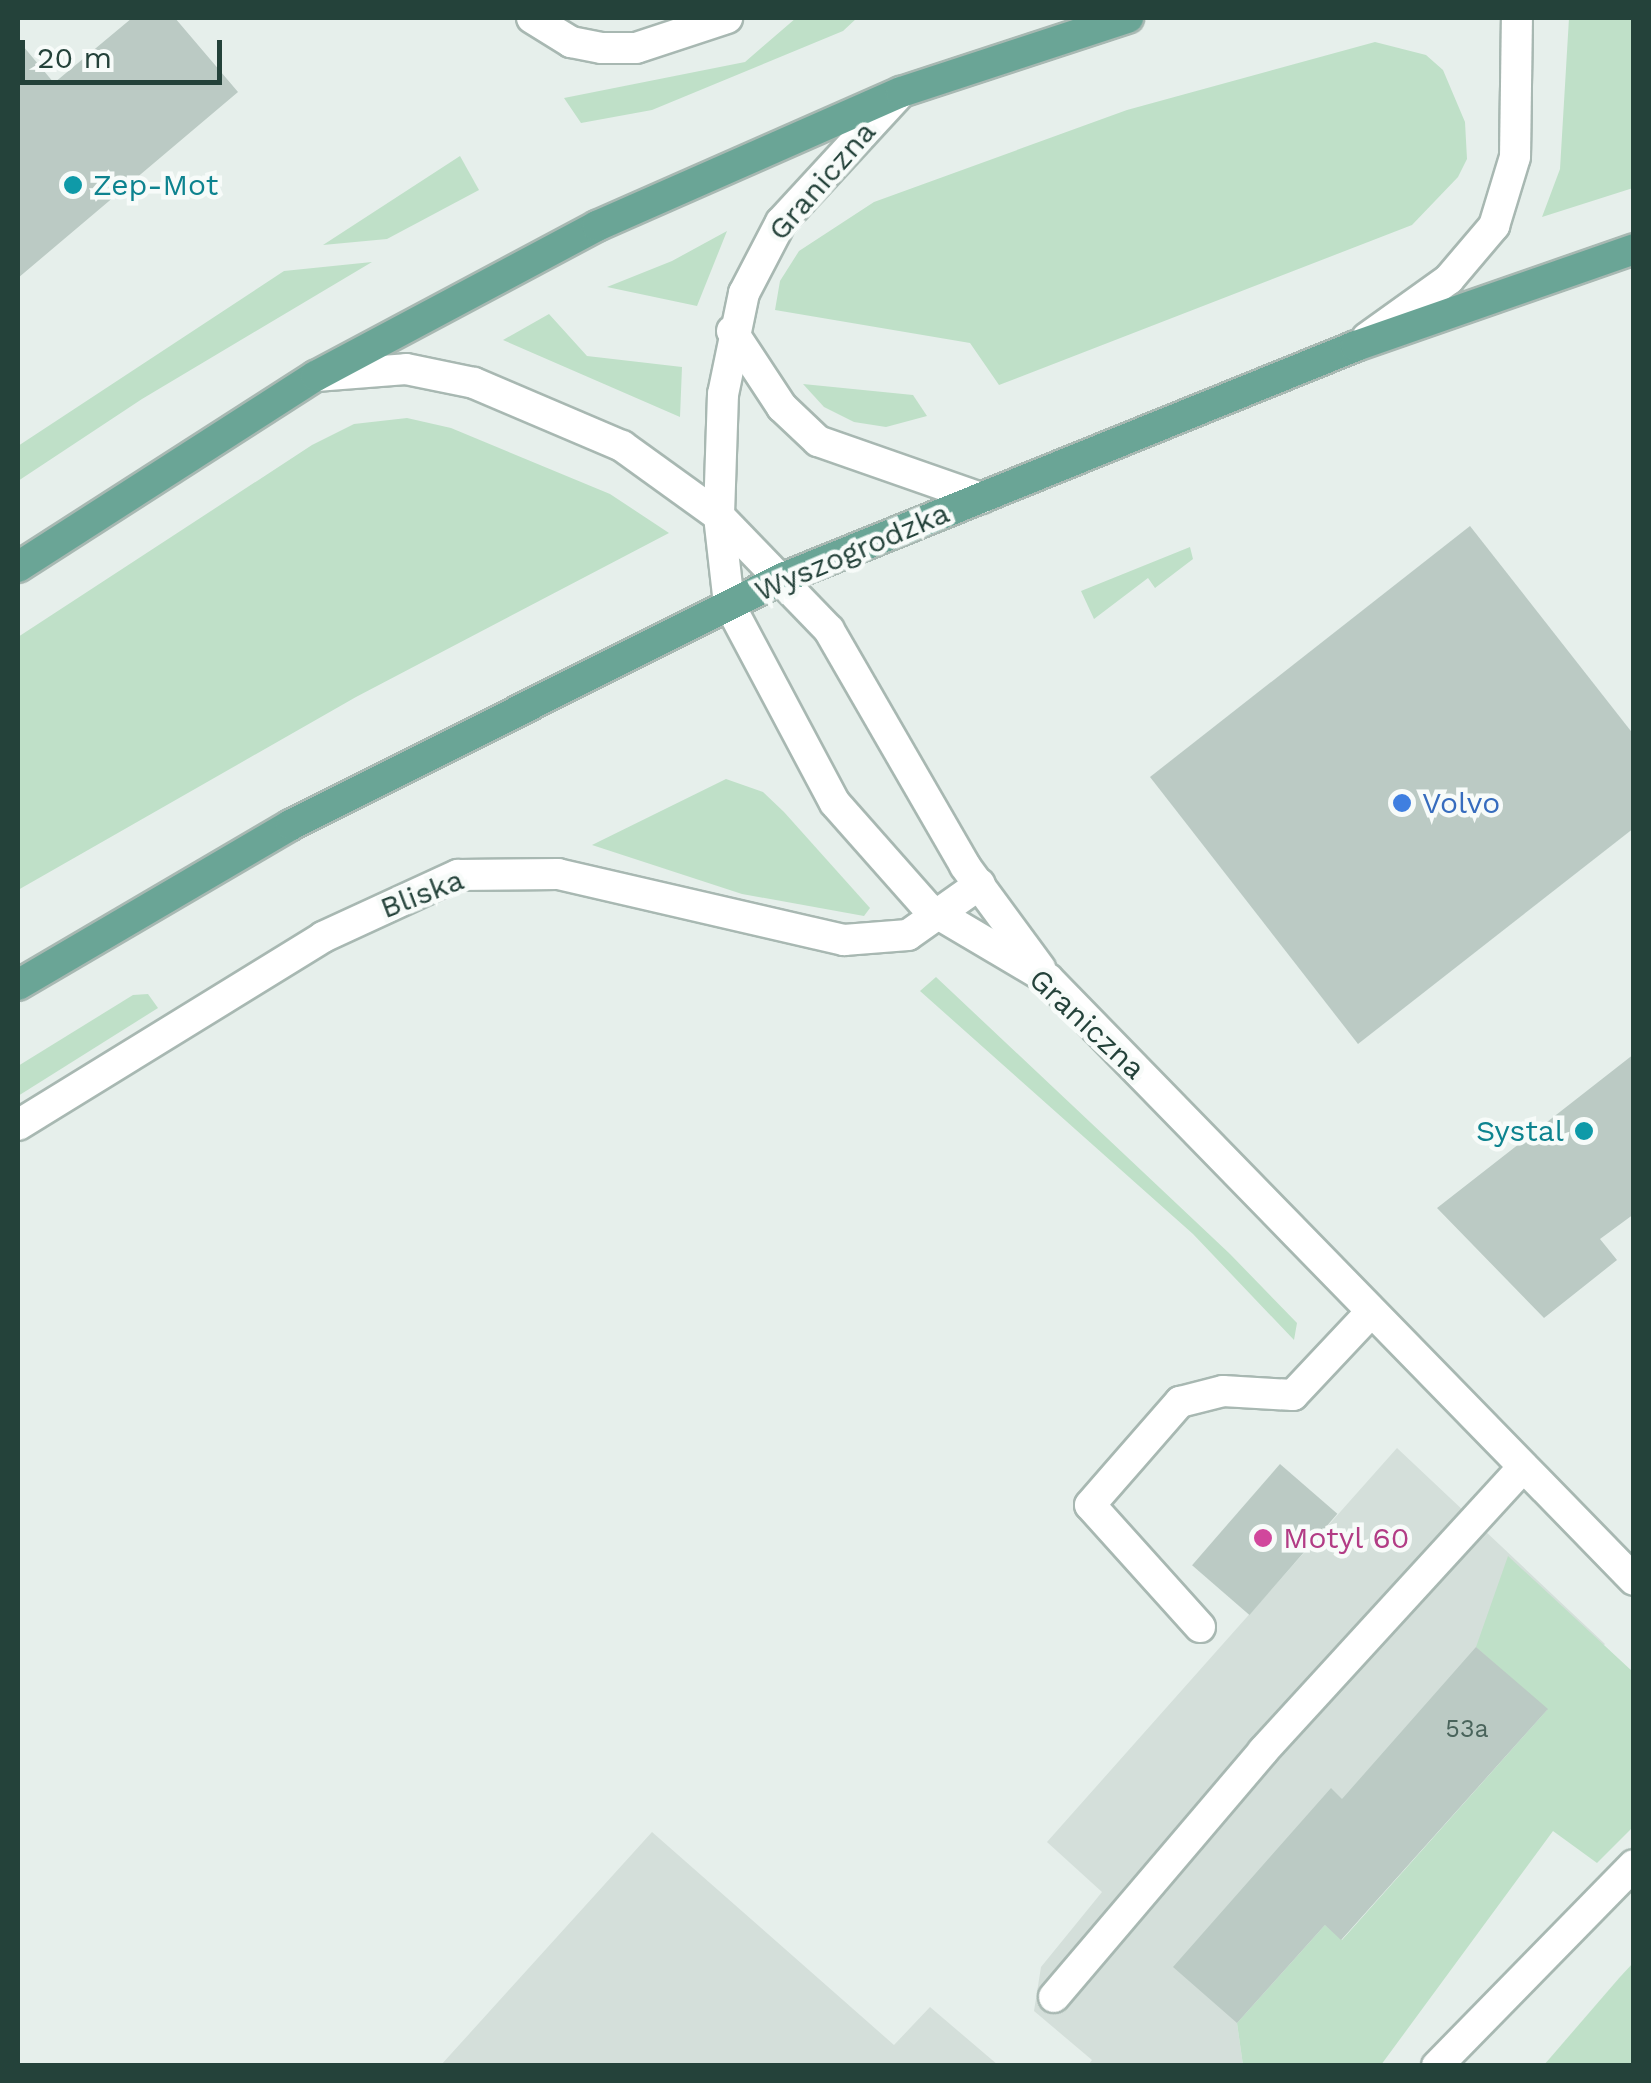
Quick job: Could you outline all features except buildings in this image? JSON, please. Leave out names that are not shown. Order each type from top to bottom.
[{"type":"main road","points":[[18,567],[316,376],[597,226],[901,92],[1128,18]]},
{"type":"main road","points":[[1356,346],[1634,249]]},
{"type":"main road","name":"Wyszogrodzka","points":[[18,985],[291,825],[782,578],[1356,346]]},
{"type":"street","points":[[532,18],[571,42],[601,48],[636,48],[728,18]]},
{"type":"street","name":"Wyszogrodzka","points":[[1356,346],[1448,280],[1494,226],[1515,157],[1517,18]]},
{"type":"street","name":"Graniczna","points":[[901,92],[781,222],[756,260],[732,331],[719,516],[729,604],[835,803],[940,915],[1048,978],[1522,1468],[1631,1573]]},
{"type":"street","points":[[732,331],[782,407],[818,440],[981,498]]},
{"type":"street","points":[[316,376],[406,368],[474,383],[622,446],[719,516],[829,630],[980,884],[1048,978]]},
{"type":"street","name":"Bliska","points":[[18,1125],[323,937],[458,875],[558,874],[844,940],[908,936],[980,884]]},
{"type":"street","points":[[1200,1626],[1090,1505],[1180,1402],[1224,1391],[1293,1394],[1371,1312]]},
{"type":"street","points":[[1054,1997],[1263,1751],[1522,1468]]},
{"type":"street","points":[[1437,2066],[1634,1864]]},
{"type":"shaded area","points":[[1397,1448],[1605,1644],[1341,1940],[1324,1925],[1237,2023],[1243,2065],[1088,2065],[1092,2060],[1034,2011],[1041,1967],[1102,1892],[1047,1842]]},
{"type":"shaded area","points":[[652,1832],[894,2045],[930,2007],[998,2065],[441,2065]]},
{"type":"green space","points":[[796,18],[857,18],[843,31],[652,110],[581,123],[564,98],[745,62]]},
{"type":"green space","points":[[1569,18],[1633,18],[1633,188],[1542,217],[1560,169]]},
{"type":"green space","points":[[1375,42],[1426,55],[1443,70],[1465,122],[1467,159],[1458,177],[1412,225],[999,385],[970,343],[775,310],[780,281],[799,251],[874,202],[1127,110]]},
{"type":"green space","points":[[460,156],[479,190],[387,239],[323,245]]},
{"type":"green space","points":[[727,231],[697,306],[607,287],[672,261]]},
{"type":"green space","points":[[372,262],[142,399],[18,481],[18,446],[284,271]]},
{"type":"green space","points":[[549,314],[587,356],[682,367],[680,417],[503,340]]},
{"type":"green space","points":[[803,384],[913,395],[927,416],[886,427],[854,422],[824,407]]},
{"type":"green space","points":[[407,418],[451,428],[610,494],[669,533],[356,697],[18,890],[18,637],[312,445],[354,424]]},
{"type":"green space","points":[[1190,547],[1193,559],[1155,588],[1148,578],[1094,619],[1081,591]]},
{"type":"green space","points":[[726,779],[763,792],[784,812],[870,908],[864,916],[742,894],[592,845]]},
{"type":"green space","points":[[936,977],[1230,1254],[1297,1323],[1294,1340],[1193,1234],[920,991]]},
{"type":"green space","points":[[148,994],[158,1008],[18,1096],[18,1066],[133,995]]},
{"type":"green space","points":[[1508,1556],[1633,1672],[1633,1827],[1597,1863],[1553,1831],[1381,2065],[1243,2065],[1237,2023],[1325,1925],[1342,1940],[1547,1710],[1476,1647]]},
{"type":"green space","points":[[1633,1963],[1633,2065],[1544,2065],[1620,1977]]},
{"type":"place","name":"Zep-Mot","points":[[73,185]]},
{"type":"place","name":"Volvo","points":[[1402,803]]},
{"type":"place","name":"Systal","points":[[1584,1131]]},
{"type":"place","name":"Motyl 60","points":[[1263,1538]]}]
